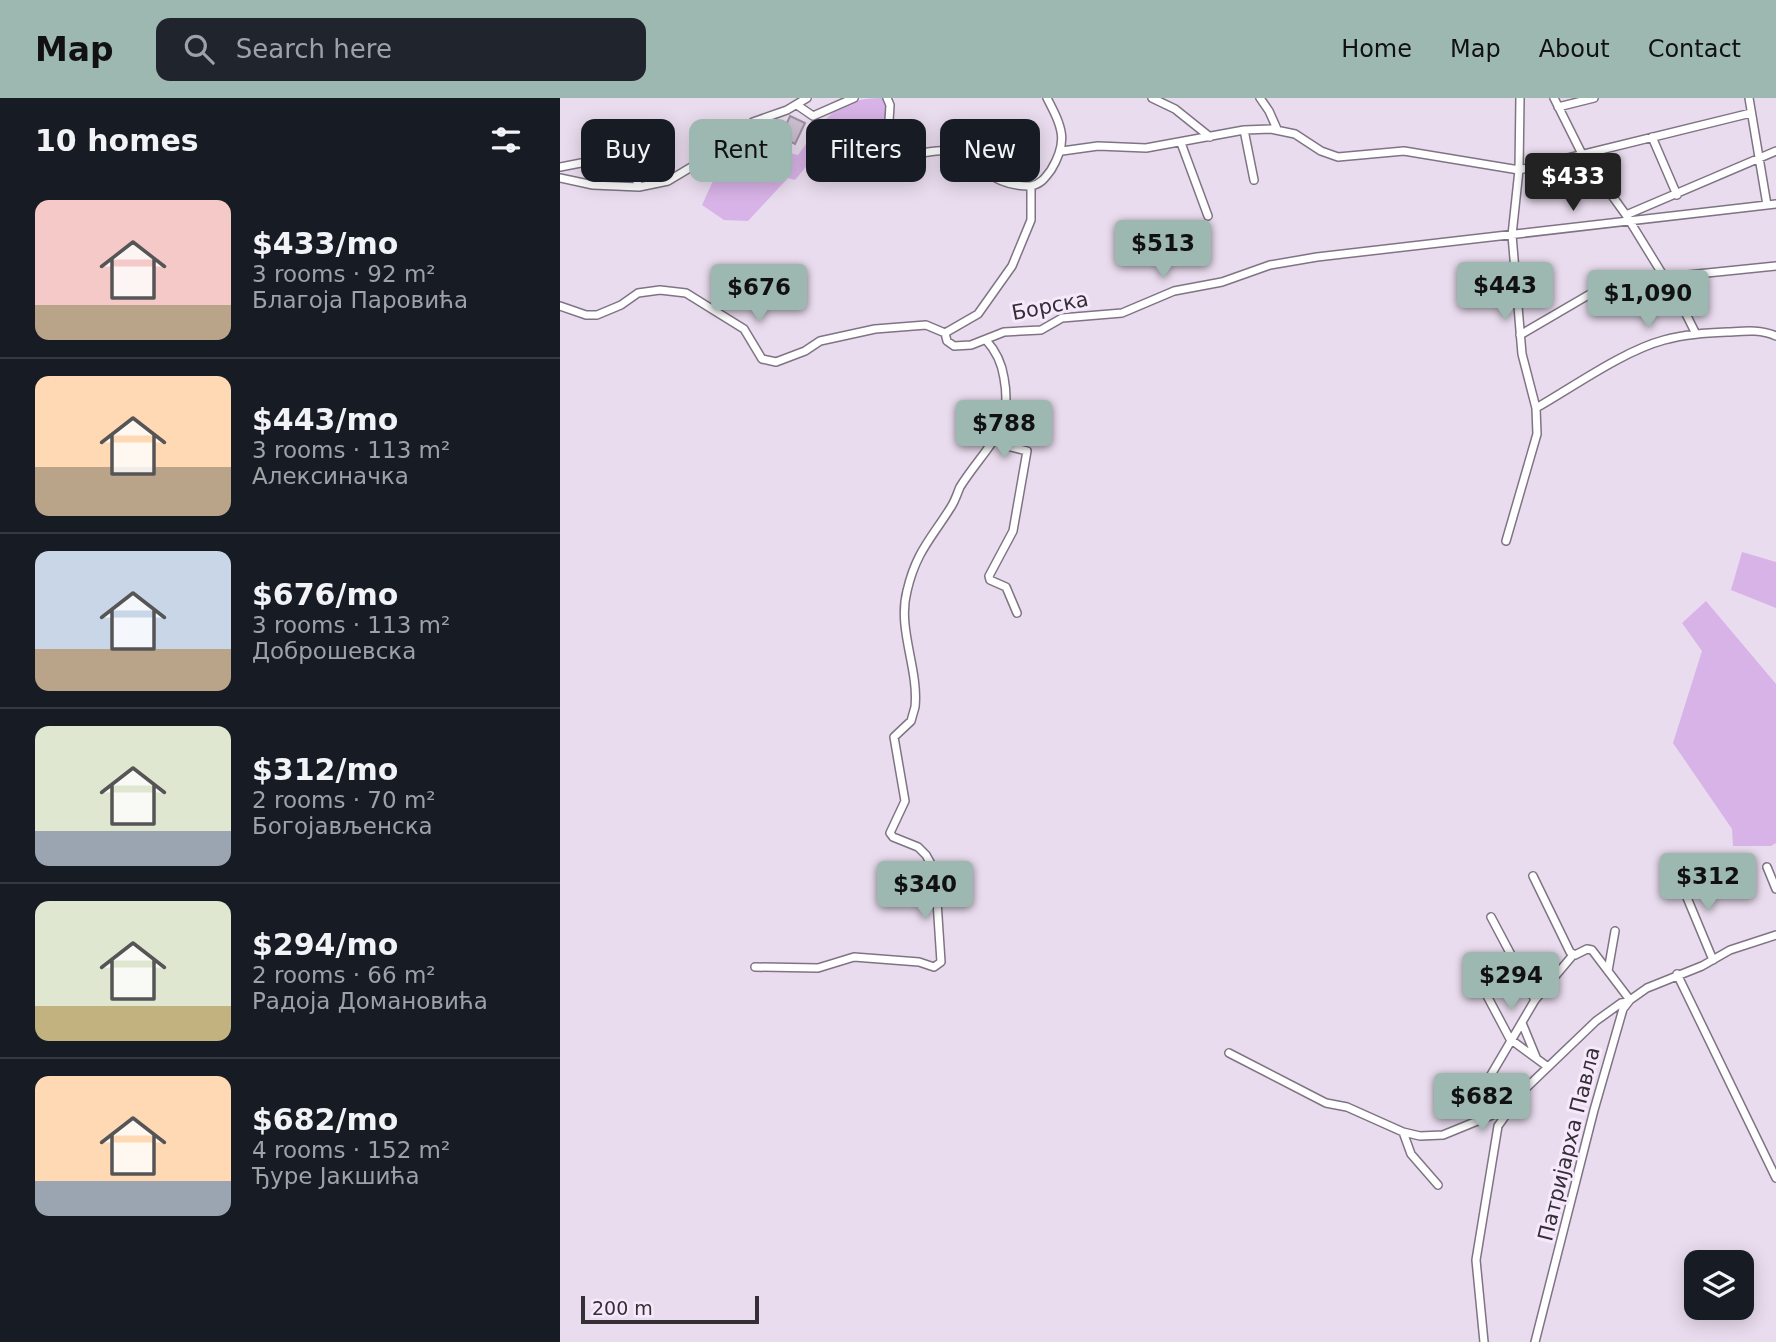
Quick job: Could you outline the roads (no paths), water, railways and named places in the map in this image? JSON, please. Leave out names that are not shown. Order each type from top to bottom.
[{"type":"street","points":[[560,178],[593,185],[639,187],[676,178],[703,160],[728,149],[752,122],[797,106],[807,98]]},
{"type":"street","points":[[797,106],[813,116],[854,98]]},
{"type":"street","points":[[887,98],[890,105],[888,137],[906,156],[943,151],[959,157],[999,182],[1031,187],[1044,180],[1062,151],[1062,133],[1047,98]]},
{"type":"street","points":[[1152,98],[1175,110],[1210,137]]},
{"type":"street","points":[[1259,98],[1269,111],[1277,129]]},
{"type":"street","points":[[1506,541],[1511,517],[1536,442],[1536,408],[1522,354],[1512,234],[1518,170],[1520,98]]},
{"type":"street","points":[[1554,98],[1582,154],[1628,218],[1696,334]]},
{"type":"street","points":[[1558,107],[1594,98]]},
{"type":"street","points":[[1749,98],[1767,205]]},
{"type":"street","points":[[1062,151],[1098,146],[1146,148],[1244,130],[1277,129],[1295,134],[1321,151],[1338,157],[1404,151],[1518,170],[1751,113]]},
{"type":"street","points":[[1244,130],[1254,180]]},
{"type":"street","points":[[1652,137],[1677,195]]},
{"type":"street","points":[[1181,142],[1208,216]]},
{"type":"street","points":[[1628,218],[1776,151]]},
{"type":"street","points":[[560,167],[627,154],[639,187]]},
{"type":"street","points":[[560,306],[591,316],[611,310],[638,293],[660,290],[686,293],[744,329],[762,359],[772,362],[805,351],[820,341],[870,330],[926,325],[945,333],[978,314],[1012,266],[1028,228],[1031,187]]},
{"type":"street","points":[[1628,218],[1776,204]]},
{"type":"street","name":"Борска","points":[[945,333],[949,343],[958,348],[1004,332],[1041,330],[1068,316],[1122,313],[1166,293],[1222,282],[1270,265],[1628,218]]},
{"type":"street","points":[[1520,335],[1609,283],[1776,266]]},
{"type":"street","points":[[1536,408],[1639,349],[1665,339],[1696,334],[1759,331],[1776,336]]},
{"type":"street","points":[[755,967],[818,968],[854,957],[919,962],[932,967],[940,964],[935,871],[922,851],[890,833],[905,801],[902,771],[894,741],[896,733],[911,721],[915,707],[905,600],[915,562],[962,485],[996,438],[1005,415],[1006,388],[999,360],[986,340]]},
{"type":"street","points":[[996,438],[1003,445],[1027,451],[1016,523],[989,576],[990,580],[1006,587],[1017,613]]},
{"type":"street","points":[[1767,867],[1776,889]]},
{"type":"street","points":[[1682,874],[1683,888],[1713,960]]},
{"type":"street","points":[[1533,876],[1573,955]]},
{"type":"street","points":[[1491,917],[1535,1000]]},
{"type":"street","points":[[1608,971],[1615,931]]},
{"type":"street","points":[[1228,1053],[1326,1102],[1347,1107],[1404,1135],[1443,1135],[1502,1113],[1605,1013],[1620,1003],[1629,1001],[1669,978],[1730,950],[1776,935]]},
{"type":"street","points":[[1502,1113],[1483,1089],[1535,1000],[1573,955],[1590,949],[1629,1001]]},
{"type":"street","points":[[1468,960],[1510,1039],[1548,1067]]},
{"type":"street","points":[[1677,974],[1776,1178]]},
{"type":"street","name":"Патријарха Павла","points":[[1535,1342],[1618,1022],[1629,1001]]},
{"type":"street","points":[[1521,1023],[1535,1057]]},
{"type":"street","points":[[1484,1342],[1476,1260],[1481,1216],[1502,1113]]},
{"type":"street","points":[[1483,1120],[1498,1126]]},
{"type":"street","points":[[1404,1135],[1417,1163],[1438,1185]]}]
